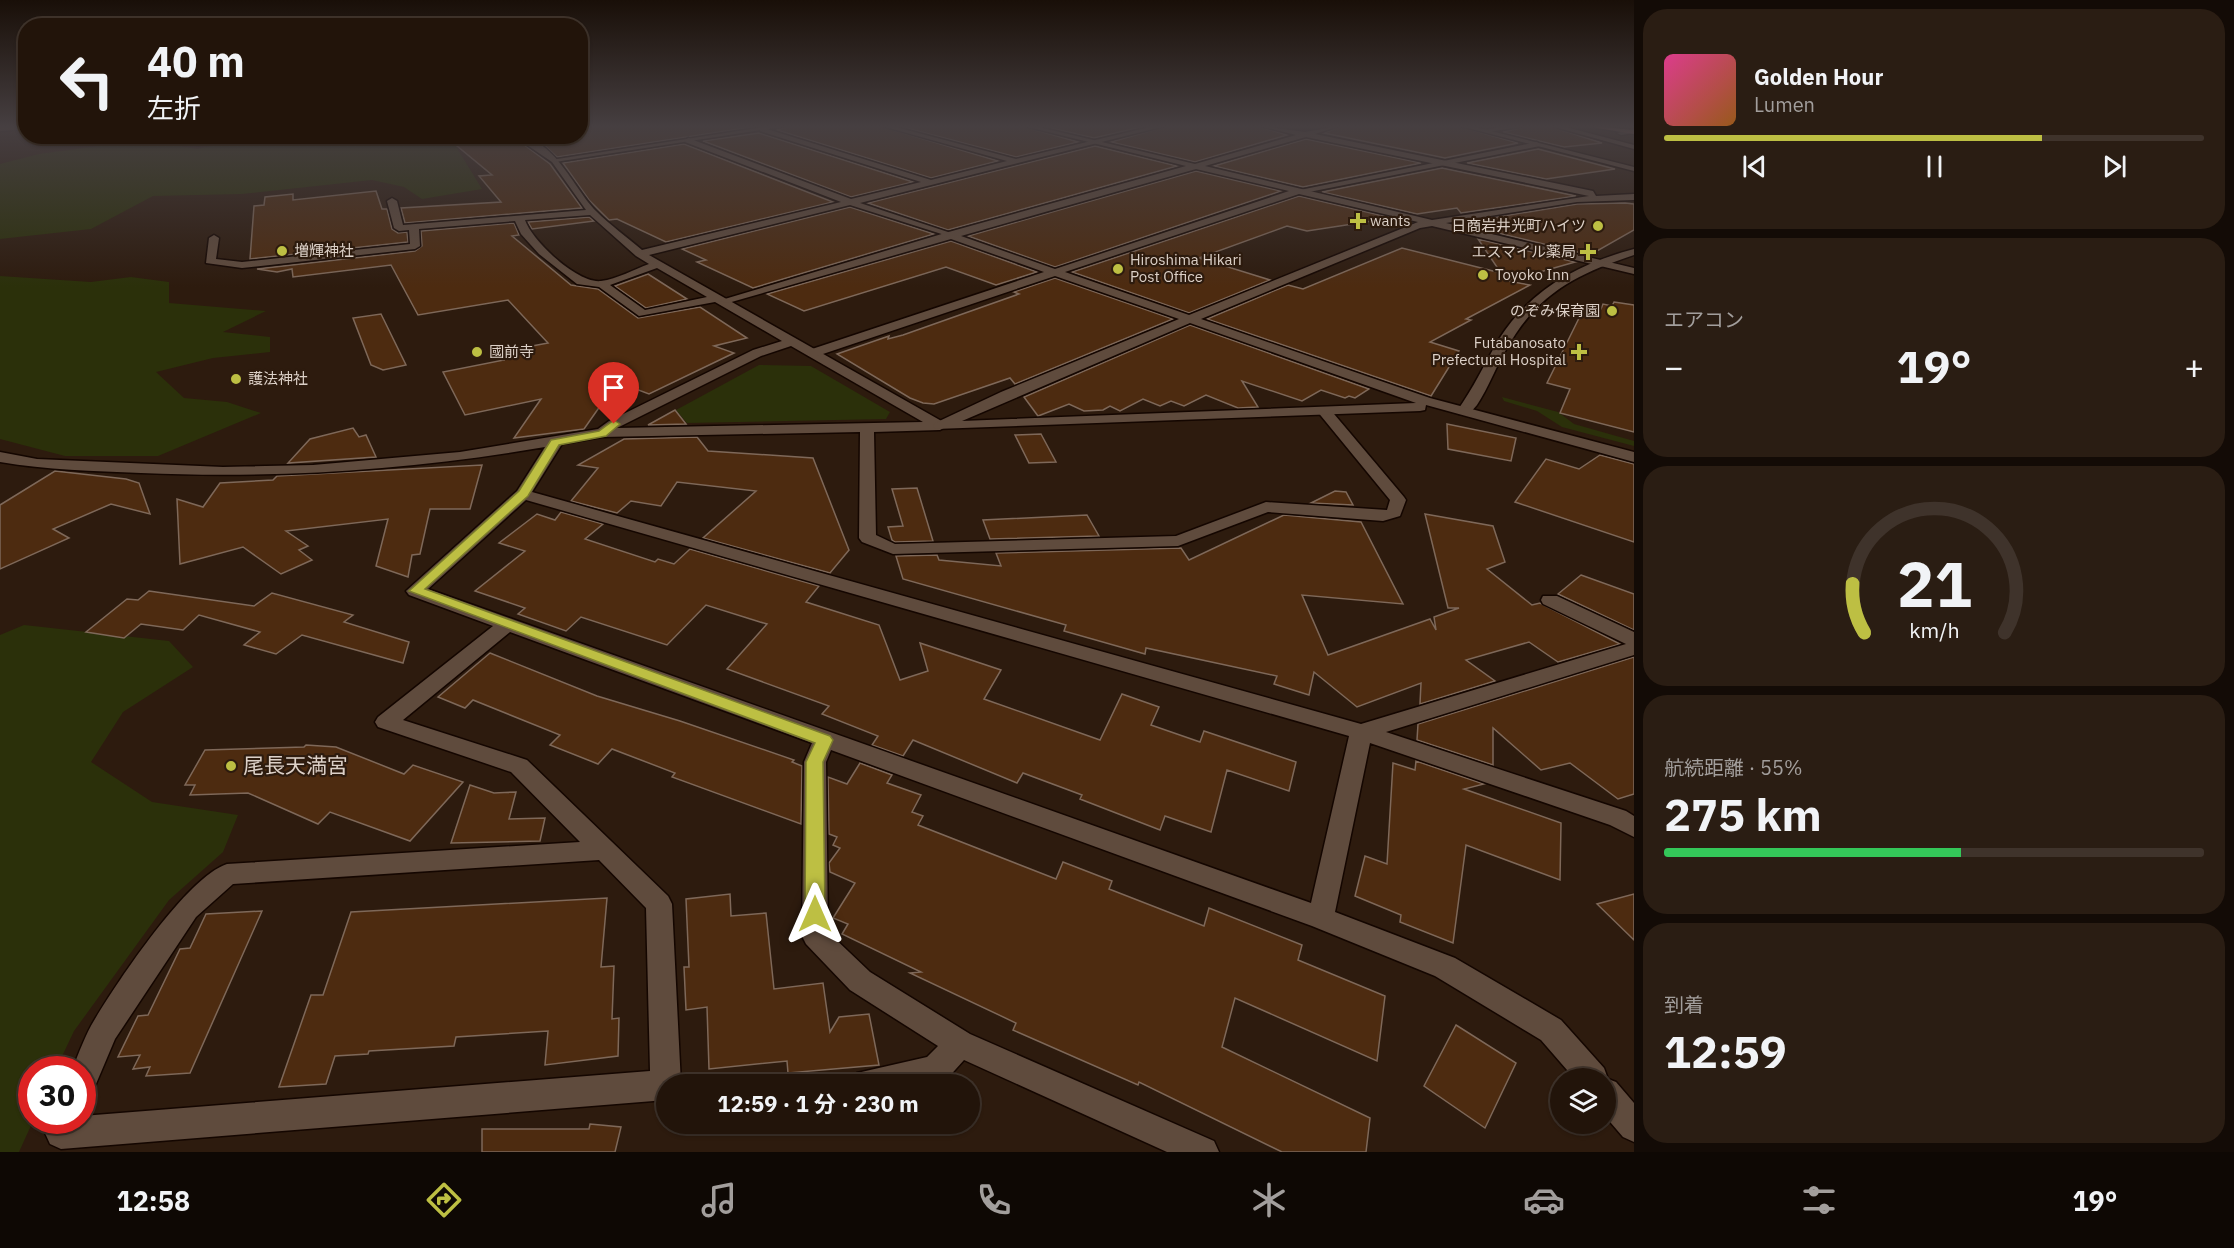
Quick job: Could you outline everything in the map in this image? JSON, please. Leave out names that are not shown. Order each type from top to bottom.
[{"type":"street","points":[[569,180],[592,212],[640,254],[940,426]]},
{"type":"street","points":[[792,180],[1384,388],[1634,457]]},
{"type":"street","points":[[924,180],[931,182]]},
{"type":"street","points":[[640,254],[941,180]]},
{"type":"street","points":[[519,219],[524,232],[543,252],[581,282],[602,285],[643,314],[721,300],[1146,180]]},
{"type":"street","points":[[1252,180],[1634,271]]},
{"type":"street","points":[[813,352],[1299,191],[1354,180]]},
{"type":"street","points":[[1532,180],[1606,197]]},
{"type":"street","points":[[940,426],[1006,395],[1188,319],[1429,222],[1606,197],[1634,197]]},
{"type":"street","points":[[392,201],[399,228],[592,212]]},
{"type":"street","points":[[214,238],[210,261],[242,265],[416,246],[414,227]]},
{"type":"street","points":[[1464,411],[1472,402],[1521,315],[1563,281],[1599,263],[1634,252]]},
{"type":"street","points":[[602,285],[659,264]]},
{"type":"street","points":[[602,433],[614,424],[757,353],[793,341]]},
{"type":"street","points":[[0,456],[37,464],[224,472],[313,470],[460,457],[555,443],[602,433],[867,429],[1399,406],[1464,411]]},
{"type":"street","points":[[867,429],[868,538],[893,549],[1178,541],[1266,507],[1383,516],[1394,513],[1398,500],[1324,411]]},
{"type":"street","points":[[555,443],[523,494],[416,591],[1321,918],[1445,967],[1551,1030],[1584,1068]]},
{"type":"street","points":[[523,494],[1361,732],[1618,818],[1634,828]]},
{"type":"street","points":[[1550,600],[1634,640]]},
{"type":"street","points":[[506,625],[387,722],[519,766],[607,850],[659,904],[665,1074]]},
{"type":"street","points":[[1361,732],[1634,648]]},
{"type":"street","points":[[1321,918],[1361,732]]},
{"type":"street","points":[[824,740],[815,762],[815,936],[860,981],[960,1044],[1203,1152]]},
{"type":"street","points":[[93,1056],[104,1030],[188,909],[227,874],[607,850]]},
{"type":"street","points":[[916,1074],[935,1070],[960,1044]]},
{"type":"street","points":[[96,1130],[656,1086]]},
{"type":"street","points":[[1616,1106],[1634,1126]]},
{"type":"green space","points":[[0,180],[476,180],[482,189],[422,199],[404,187],[372,180],[242,194],[153,196],[91,229],[0,239]]},
{"type":"green space","points":[[0,276],[91,282],[131,277],[169,282],[169,303],[266,311],[223,332],[270,337],[270,352],[213,358],[156,372],[184,398],[227,402],[261,413],[158,456],[65,456],[0,439]]},
{"type":"green space","points":[[759,365],[811,366],[890,412],[886,419],[687,423],[676,410]]},
{"type":"green space","points":[[1502,397],[1558,412],[1574,424],[1634,441],[1634,446],[1562,427],[1537,411],[1504,401]]},
{"type":"green space","points":[[24,625],[169,641],[193,667],[123,712],[91,762],[152,802],[238,815],[223,852],[169,900],[74,1031],[62,1056],[18,1056],[18,1134],[27,1134],[19,1152],[0,1152],[0,635]]},
{"type":"building","points":[[482,180],[561,180],[582,208],[405,223],[401,208],[501,202]]},
{"type":"building","points":[[575,180],[776,180],[833,202],[666,242],[617,219],[609,220],[589,200]]},
{"type":"building","points":[[805,180],[906,180],[913,182],[851,197]]},
{"type":"building","points":[[961,180],[1128,180],[948,230],[868,203]]},
{"type":"building","points":[[1165,180],[1233,180],[1281,191],[1055,267],[968,236]]},
{"type":"building","points":[[1272,180],[1339,180],[1303,187]]},
{"type":"building","points":[[1383,180],[1498,180],[1576,196],[1461,213],[1457,208],[1417,214],[1322,192]]},
{"type":"building","points":[[376,191],[382,209],[387,209],[392,229],[398,233],[407,232],[408,242],[250,259],[254,206],[264,205],[265,197],[293,194],[293,200]]},
{"type":"building","points":[[1299,196],[1392,218],[1307,231],[1287,226],[1199,258],[1270,280],[1189,313],[1072,272]]},
{"type":"building","points":[[1577,204],[1634,204],[1634,230],[1590,255],[1469,226],[1467,222]]},
{"type":"building","points":[[850,207],[934,234],[753,288],[697,262],[706,260],[682,249]]},
{"type":"building","points":[[589,217],[594,221],[532,229],[528,222]]},
{"type":"building","points":[[514,223],[519,235],[512,236],[571,285],[598,289],[638,318],[700,307],[747,338],[714,346],[734,353],[649,394],[617,382],[584,429],[514,438],[541,399],[465,415],[443,372],[504,360],[500,352],[548,343],[508,300],[418,315],[391,265],[293,277],[292,269],[277,272],[257,269],[415,251],[422,246],[421,231]]},
{"type":"building","points":[[1478,239],[1575,262],[1508,281],[1530,285],[1466,319],[1471,320],[1430,342],[1459,351],[1431,396],[1207,319],[1288,285],[1303,289],[1402,248],[1501,273]]},
{"type":"building","points":[[951,241],[1037,272],[996,285],[946,267],[804,311],[767,294]]},
{"type":"building","points":[[648,274],[687,299],[646,308],[615,286]]},
{"type":"building","points":[[1055,278],[1173,319],[1015,384],[1010,378],[934,404],[910,398],[837,354],[889,336],[888,339],[903,335],[1019,294],[1014,292]]},
{"type":"building","points":[[1614,302],[1634,305],[1634,432],[1560,413],[1570,389],[1547,383],[1585,306],[1601,309],[1603,304],[1612,306]]},
{"type":"building","points":[[381,314],[406,365],[383,370],[371,365],[353,318]]},
{"type":"building","points":[[1190,325],[1369,389],[1355,398],[1349,396],[1345,398],[1321,390],[1302,401],[1242,381],[1258,407],[1238,408],[1206,395],[1184,406],[1171,401],[1160,406],[1143,399],[1120,411],[1110,406],[1103,410],[1084,411],[1069,404],[1038,416],[1024,397]]},
{"type":"building","points":[[675,410],[686,424],[648,425]]},
{"type":"building","points":[[1447,424],[1516,438],[1511,461],[1448,449]]},
{"type":"building","points":[[353,428],[359,437],[366,435],[376,457],[288,463],[310,439]]},
{"type":"building","points":[[1041,434],[1056,462],[1029,463],[1015,435]]},
{"type":"building","points":[[697,437],[708,451],[813,458],[849,550],[830,573],[703,538],[756,491],[677,482],[661,506],[631,501],[617,513],[571,501],[598,468],[578,465],[624,439]]},
{"type":"building","points":[[1600,455],[1634,464],[1634,542],[1515,502],[1546,459],[1579,469]]},
{"type":"building","points":[[482,465],[470,509],[430,509],[420,554],[412,555],[408,577],[376,566],[388,519],[286,531],[308,546],[299,550],[312,560],[281,574],[243,547],[180,564],[177,499],[203,507],[220,483],[273,480],[277,476]]},
{"type":"building","points":[[55,471],[126,479],[139,483],[150,514],[111,504],[53,529],[69,538],[0,569],[0,505]]},
{"type":"building","points":[[917,488],[933,541],[895,542],[892,540],[888,527],[903,526],[892,489]]},
{"type":"building","points":[[1335,491],[1346,492],[1353,505],[1311,503]]},
{"type":"building","points":[[561,512],[603,524],[585,539],[655,562],[658,559],[674,564],[690,549],[819,586],[806,602],[879,625],[900,680],[928,671],[920,643],[1001,670],[984,699],[1100,740],[1122,694],[1159,707],[1151,725],[1200,742],[1204,731],[1296,762],[1289,791],[1227,770],[1211,832],[1165,816],[1160,830],[1080,799],[1082,795],[1023,773],[1017,783],[913,740],[903,756],[872,745],[878,736],[822,714],[829,706],[727,669],[767,624],[706,605],[667,645],[581,617],[566,631],[518,614],[525,608],[475,591],[525,551],[499,543],[537,514],[555,520]]},
{"type":"building","points":[[1425,514],[1493,526],[1505,562],[1487,569],[1532,605],[1540,603],[1620,644],[1558,662],[1529,642],[1466,660],[1495,681],[1420,704],[1421,683],[1357,707],[1314,672],[1309,695],[1274,684],[1277,676],[1146,648],[1145,654],[1064,631],[1066,625],[903,579],[896,556],[937,555],[939,560],[1001,566],[996,553],[1181,548],[1189,560],[1284,515],[1361,522],[1403,604],[1302,595],[1328,655],[1430,619],[1436,630],[1434,617],[1459,608],[1448,608]]},
{"type":"building","points":[[1087,515],[1099,536],[990,539],[983,520]]},
{"type":"building","points":[[1581,575],[1634,594],[1634,630],[1558,594]]},
{"type":"building","points":[[149,591],[254,606],[272,593],[353,615],[344,622],[409,642],[403,663],[302,635],[276,654],[244,645],[260,632],[199,615],[183,630],[141,624],[124,638],[86,632],[127,599],[138,600]]},
{"type":"building","points":[[490,653],[597,696],[680,721],[794,760],[792,762],[802,766],[801,824],[672,777],[675,773],[612,749],[598,764],[550,745],[560,735],[473,700],[465,708],[438,697]]},
{"type":"building","points":[[1634,657],[1634,794],[1618,799],[1570,763],[1541,770],[1493,728],[1493,765],[1417,740],[1418,724]]},
{"type":"building","points":[[306,745],[336,747],[404,774],[413,765],[463,782],[410,841],[330,812],[318,824],[248,793],[190,795],[195,785],[185,785],[205,750],[304,747]]},
{"type":"building","points":[[1416,761],[1484,784],[1464,789],[1561,823],[1560,880],[1466,845],[1453,943],[1400,922],[1401,915],[1355,896],[1365,856],[1387,864],[1393,763],[1415,770]]},
{"type":"building","points":[[860,763],[892,775],[887,783],[921,795],[912,812],[923,816],[918,825],[1056,879],[1063,862],[1112,881],[1109,889],[1204,926],[1209,908],[1302,945],[1298,960],[1385,996],[1377,1061],[1235,998],[1222,1047],[1370,1118],[1366,1152],[1282,1152],[1139,1082],[1138,1085],[1013,1030],[1016,1023],[910,973],[921,972],[842,934],[848,924],[833,918],[855,883],[830,872],[829,863],[840,848],[833,845],[837,837],[829,834],[828,777],[847,784]]},
{"type":"building","points":[[470,785],[494,793],[516,792],[509,819],[545,818],[540,841],[451,843]]},
{"type":"building","points":[[730,894],[731,916],[766,913],[774,989],[823,983],[830,1032],[839,1017],[869,1014],[879,1065],[788,1073],[787,1061],[709,1069],[707,1007],[686,1010],[684,967],[689,967],[686,899]]},
{"type":"building","points":[[1634,894],[1634,940],[1597,904]]},
{"type":"building","points":[[607,898],[601,967],[614,966],[612,1019],[619,1018],[618,1056],[545,1065],[548,1031],[456,1037],[454,1046],[369,1051],[368,1054],[335,1056],[326,1084],[279,1087],[311,995],[323,995],[351,912]]},
{"type":"building","points":[[262,911],[190,1073],[146,1076],[150,1067],[133,1069],[140,1055],[118,1057],[138,1016],[148,1015],[180,949],[190,948],[206,914]]},
{"type":"building","points":[[1456,1025],[1516,1063],[1485,1128],[1424,1086]]},
{"type":"building","points":[[590,1124],[621,1127],[615,1152],[482,1152],[482,1129],[589,1129]]},
{"type":"place","name":"wants","points":[[1358,221]]},
{"type":"place","name":"日商岩井光町ハイツ","points":[[1598,226]]},
{"type":"place","name":"増輝神社","points":[[282,251]]},
{"type":"place","name":"エスマイル薬局","points":[[1588,252]]},
{"type":"place","name":"Hiroshima Hikari Post Office","points":[[1118,269]]},
{"type":"place","name":"Toyoko Inn","points":[[1483,275]]},
{"type":"place","name":"のぞみ保育園","points":[[1612,311]]},
{"type":"place","name":"國前寺","points":[[477,352]]},
{"type":"place","name":"Futabanosato Prefectural Hospital","points":[[1579,352]]},
{"type":"place","name":"護法神社","points":[[236,379]]},
{"type":"place","name":"尾長天満宮","points":[[231,766]]},
{"type":"route","points":[[614,424],[602,433],[555,443],[523,494],[416,591],[824,740],[815,762],[815,914]]}]
